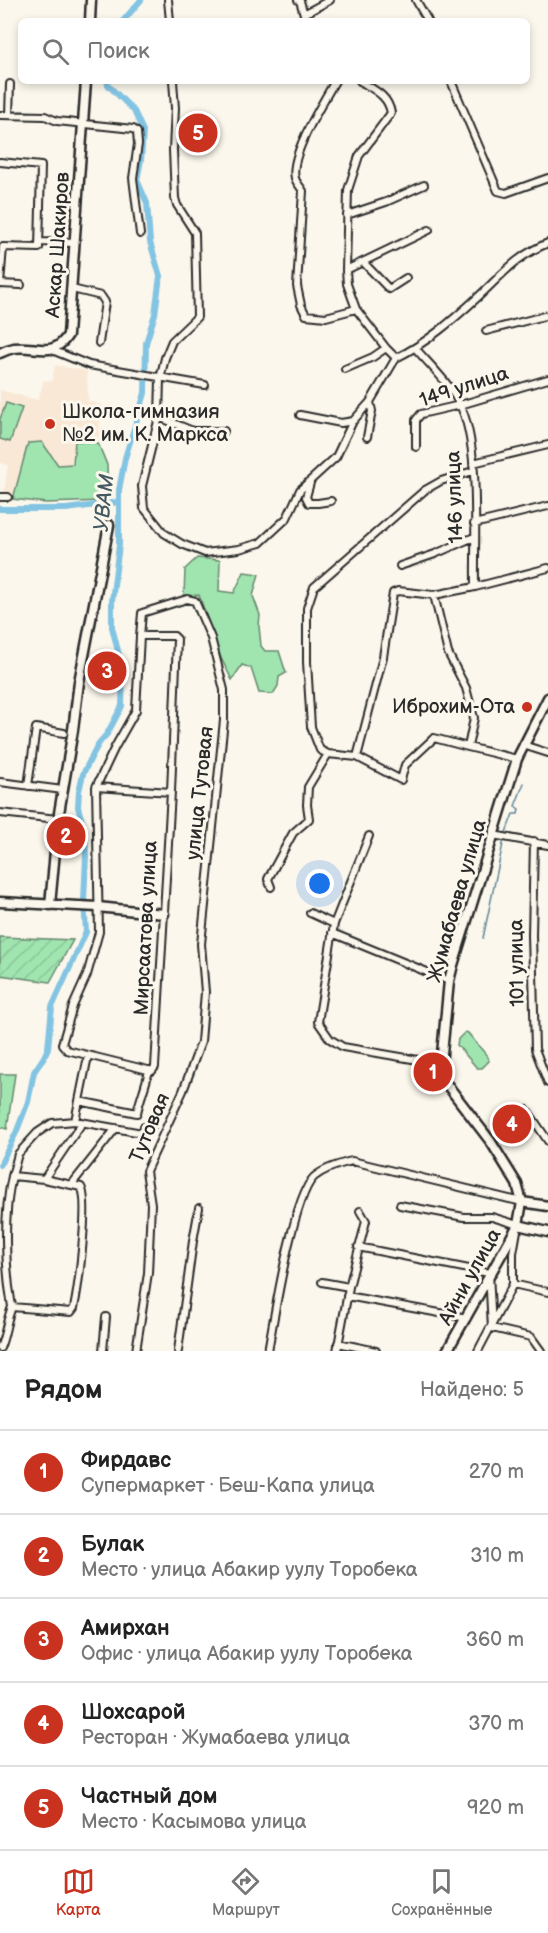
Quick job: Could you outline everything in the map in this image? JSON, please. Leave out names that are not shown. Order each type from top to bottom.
[{"type":"street","points":[[90,18],[92,0]]},
{"type":"street","points":[[168,0],[170,18]]},
{"type":"street","points":[[298,0],[305,18],[330,0]]},
{"type":"street","points":[[417,0],[426,18]]},
{"type":"street","points":[[9,115],[10,84]]},
{"type":"street","name":"Аскар Шакиров","points":[[52,350],[63,344],[68,335],[86,84]]},
{"type":"street","points":[[173,84],[175,198],[177,205],[195,232],[197,317],[172,341],[158,378],[159,417],[142,486],[144,508],[164,534],[182,544],[205,553],[239,549],[260,543],[287,518],[300,490],[336,457],[353,421],[370,402],[396,358],[416,349],[478,297],[518,259],[548,243]]},
{"type":"street","points":[[333,84],[304,139],[294,165],[295,179],[303,190],[297,286],[301,305],[306,315],[326,317],[356,309]]},
{"type":"street","points":[[365,84],[385,96],[391,113],[359,156],[348,190],[347,284],[356,309],[396,358]]},
{"type":"street","points":[[452,84],[498,191],[506,193],[548,178]]},
{"type":"street","points":[[0,116],[45,116],[57,121],[133,129],[137,132],[134,178],[140,234]]},
{"type":"street","points":[[0,162],[41,166],[39,248],[3,247],[0,284],[21,285]]},
{"type":"street","points":[[347,215],[386,202],[424,185]]},
{"type":"street","points":[[346,270],[429,230]]},
{"type":"street","points":[[40,242],[75,243]]},
{"type":"street","points":[[364,263],[389,289],[406,278]]},
{"type":"street","points":[[72,289],[101,296],[105,302],[99,344]]},
{"type":"street","points":[[486,331],[548,315]]},
{"type":"street","points":[[0,346],[52,350],[89,365],[205,385]]},
{"type":"street","points":[[0,353],[13,348]]},
{"type":"street","points":[[345,369],[373,357],[386,348]]},
{"type":"street","name":"146 улица","points":[[416,349],[447,384],[460,405],[468,433],[473,463],[475,586]]},
{"type":"street","name":"149 улица","points":[[416,447],[416,420],[421,414],[460,405],[548,378]]},
{"type":"street","points":[[367,437],[372,411],[370,402]]},
{"type":"street","points":[[300,415],[341,423],[353,421]]},
{"type":"street","points":[[159,417],[193,431],[224,431]]},
{"type":"street","points":[[473,463],[548,445]]},
{"type":"street","points":[[472,471],[441,481],[425,490],[314,588],[307,608],[310,728],[320,750],[328,754],[357,757],[402,780],[405,765],[434,738],[517,759]]},
{"type":"street","points":[[313,477],[307,488],[306,496],[309,502],[318,504],[331,501]]},
{"type":"street","points":[[0,496],[8,497]]},
{"type":"street","points":[[474,524],[548,506]]},
{"type":"street","points":[[50,905],[58,819],[79,682],[109,525]]},
{"type":"street","points":[[400,566],[474,537]]},
{"type":"street","points":[[357,757],[383,657],[393,593],[398,591],[434,595],[548,568]]},
{"type":"street","points":[[434,595],[448,653],[466,688],[474,718],[468,747]]},
{"type":"street","name":"улица Тутовая","points":[[140,636],[142,613],[187,599],[195,601],[212,638],[224,690],[224,720],[201,944],[205,992]]},
{"type":"street","points":[[140,636],[136,710],[96,787],[96,907],[99,932],[87,975],[73,1006],[62,1044],[67,1050],[88,1056],[152,1069]]},
{"type":"street","name":"Мирсаатова улица","points":[[79,1101],[137,1113],[141,1094],[152,1069],[164,914],[177,639],[174,636],[140,636]]},
{"type":"street","name":"Жумабаева улица","points":[[522,1205],[517,1184],[504,1162],[445,1082],[441,1064],[449,981],[500,837],[517,759],[531,747],[548,698]]},
{"type":"street","points":[[28,786],[36,728],[64,733]]},
{"type":"street","points":[[531,747],[548,753]]},
{"type":"street","points":[[271,887],[268,879],[281,854],[293,833],[309,819],[308,787],[328,754]]},
{"type":"street","points":[[0,782],[63,790]]},
{"type":"street","points":[[96,787],[171,792]]},
{"type":"street","points":[[0,813],[58,819]]},
{"type":"street","points":[[369,836],[333,924],[318,1022],[330,1039],[343,1047],[441,1064]]},
{"type":"street","points":[[500,837],[548,845]]},
{"type":"street","name":"101 улица","points":[[534,841],[532,935],[535,1049],[548,1083]]},
{"type":"street","points":[[0,902],[96,907],[164,914]]},
{"type":"street","points":[[309,913],[333,924]]},
{"type":"street","points":[[332,933],[449,981]]},
{"type":"street","name":"Тутовая","points":[[136,1351],[148,1273],[151,1204],[146,1172],[183,1091],[201,1042],[205,992]]},
{"type":"street","points":[[75,1121],[88,1056]]},
{"type":"street","points":[[527,1110],[548,1141]]},
{"type":"street","points":[[0,1348],[12,1307],[8,1283],[8,1194],[18,1154],[37,1133],[52,1123],[75,1121],[142,1133],[144,1127],[152,1126]]},
{"type":"street","points":[[44,1179],[82,1123]]},
{"type":"street","points":[[72,1184],[116,1128]]},
{"type":"street","points":[[268,1351],[298,1208],[313,1178],[334,1166],[352,1161],[522,1205],[548,1206]]},
{"type":"street","points":[[12,1176],[72,1184],[81,1187],[85,1192],[82,1252],[74,1308],[71,1312],[12,1307]]},
{"type":"street","points":[[400,1205],[464,1217],[492,1217],[518,1222],[548,1232]]},
{"type":"street","name":"Айни улица","points":[[447,1351],[518,1222],[522,1205]]},
{"type":"street","points":[[178,1351],[199,1208]]},
{"type":"street","points":[[337,1351],[349,1287],[366,1221],[360,1211]]},
{"type":"street","points":[[478,1351],[513,1284],[513,1252],[518,1222]]},
{"type":"street","points":[[358,1247],[489,1274],[492,1328]]},
{"type":"street","points":[[322,1282],[349,1287]]},
{"type":"street","points":[[513,1284],[548,1292]]},
{"type":"street","points":[[347,1296],[467,1318]]},
{"type":"street","points":[[103,1351],[106,1317]]},
{"type":"street","points":[[492,1328],[531,1337],[541,1351]]},
{"type":"street","points":[[338,1343],[376,1351]]},
{"type":"shaded area","name":"Школа-гимназия №2 им. К. Маркса","points":[[55,365],[87,371],[88,401],[102,405],[98,443],[107,465],[108,496],[102,501],[46,503],[13,499],[4,493],[8,465],[0,463],[0,390],[38,400],[44,380],[52,382]]},
{"type":"green space","points":[[6,403],[22,408],[10,442],[0,439],[0,419]]},
{"type":"green space","points":[[75,441],[98,443],[107,465],[108,496],[102,501],[46,503],[13,499],[28,443],[42,442],[58,465],[73,464]]},
{"type":"green space","points":[[197,558],[220,560],[219,591],[234,593],[244,572],[259,574],[253,596],[260,615],[261,646],[265,651],[279,651],[286,673],[279,677],[278,686],[273,694],[259,693],[251,668],[242,665],[232,680],[221,658],[199,595],[184,596],[185,569]]},
{"type":"green space","points":[[0,937],[73,940],[50,982],[0,975]]},
{"type":"green space","points":[[465,1032],[488,1057],[489,1061],[482,1068],[477,1068],[457,1045],[458,1039]]},
{"type":"green space","points":[[0,1074],[15,1074],[7,1129],[0,1127]]},
{"type":"waterway","name":"УВАМ","points":[[126,18],[141,0]]},
{"type":"waterway","name":"УВАМ","points":[[0,1165],[28,1102],[34,1072],[48,1048],[52,1007],[86,932],[85,832],[78,807],[79,791],[83,774],[93,754],[122,706],[123,671],[112,627],[112,601],[119,545],[119,490],[125,458],[145,393],[146,343],[155,314],[160,276],[150,242],[147,203],[137,180],[143,131],[134,111],[108,84]]},
{"type":"waterway","points":[[0,509],[66,509],[119,502]]},
{"type":"waterway","points":[[505,835],[513,814],[518,814],[519,809],[515,806],[524,783]]},
{"type":"waterway","points":[[483,938],[504,839]]},
{"type":"place","name":"Частный дом","points":[[198,133]]},
{"type":"place","name":"Школа-гимназия №2 им. К. Маркса","points":[[50,424]]},
{"type":"place","name":"Амирхан","points":[[107,671]]},
{"type":"place","name":"Иброхим-Ота","points":[[527,707]]},
{"type":"place","name":"Булак","points":[[66,836]]},
{"type":"place","name":"Фирдавс","points":[[433,1072]]},
{"type":"place","name":"Шохсарой","points":[[512,1124]]}]
